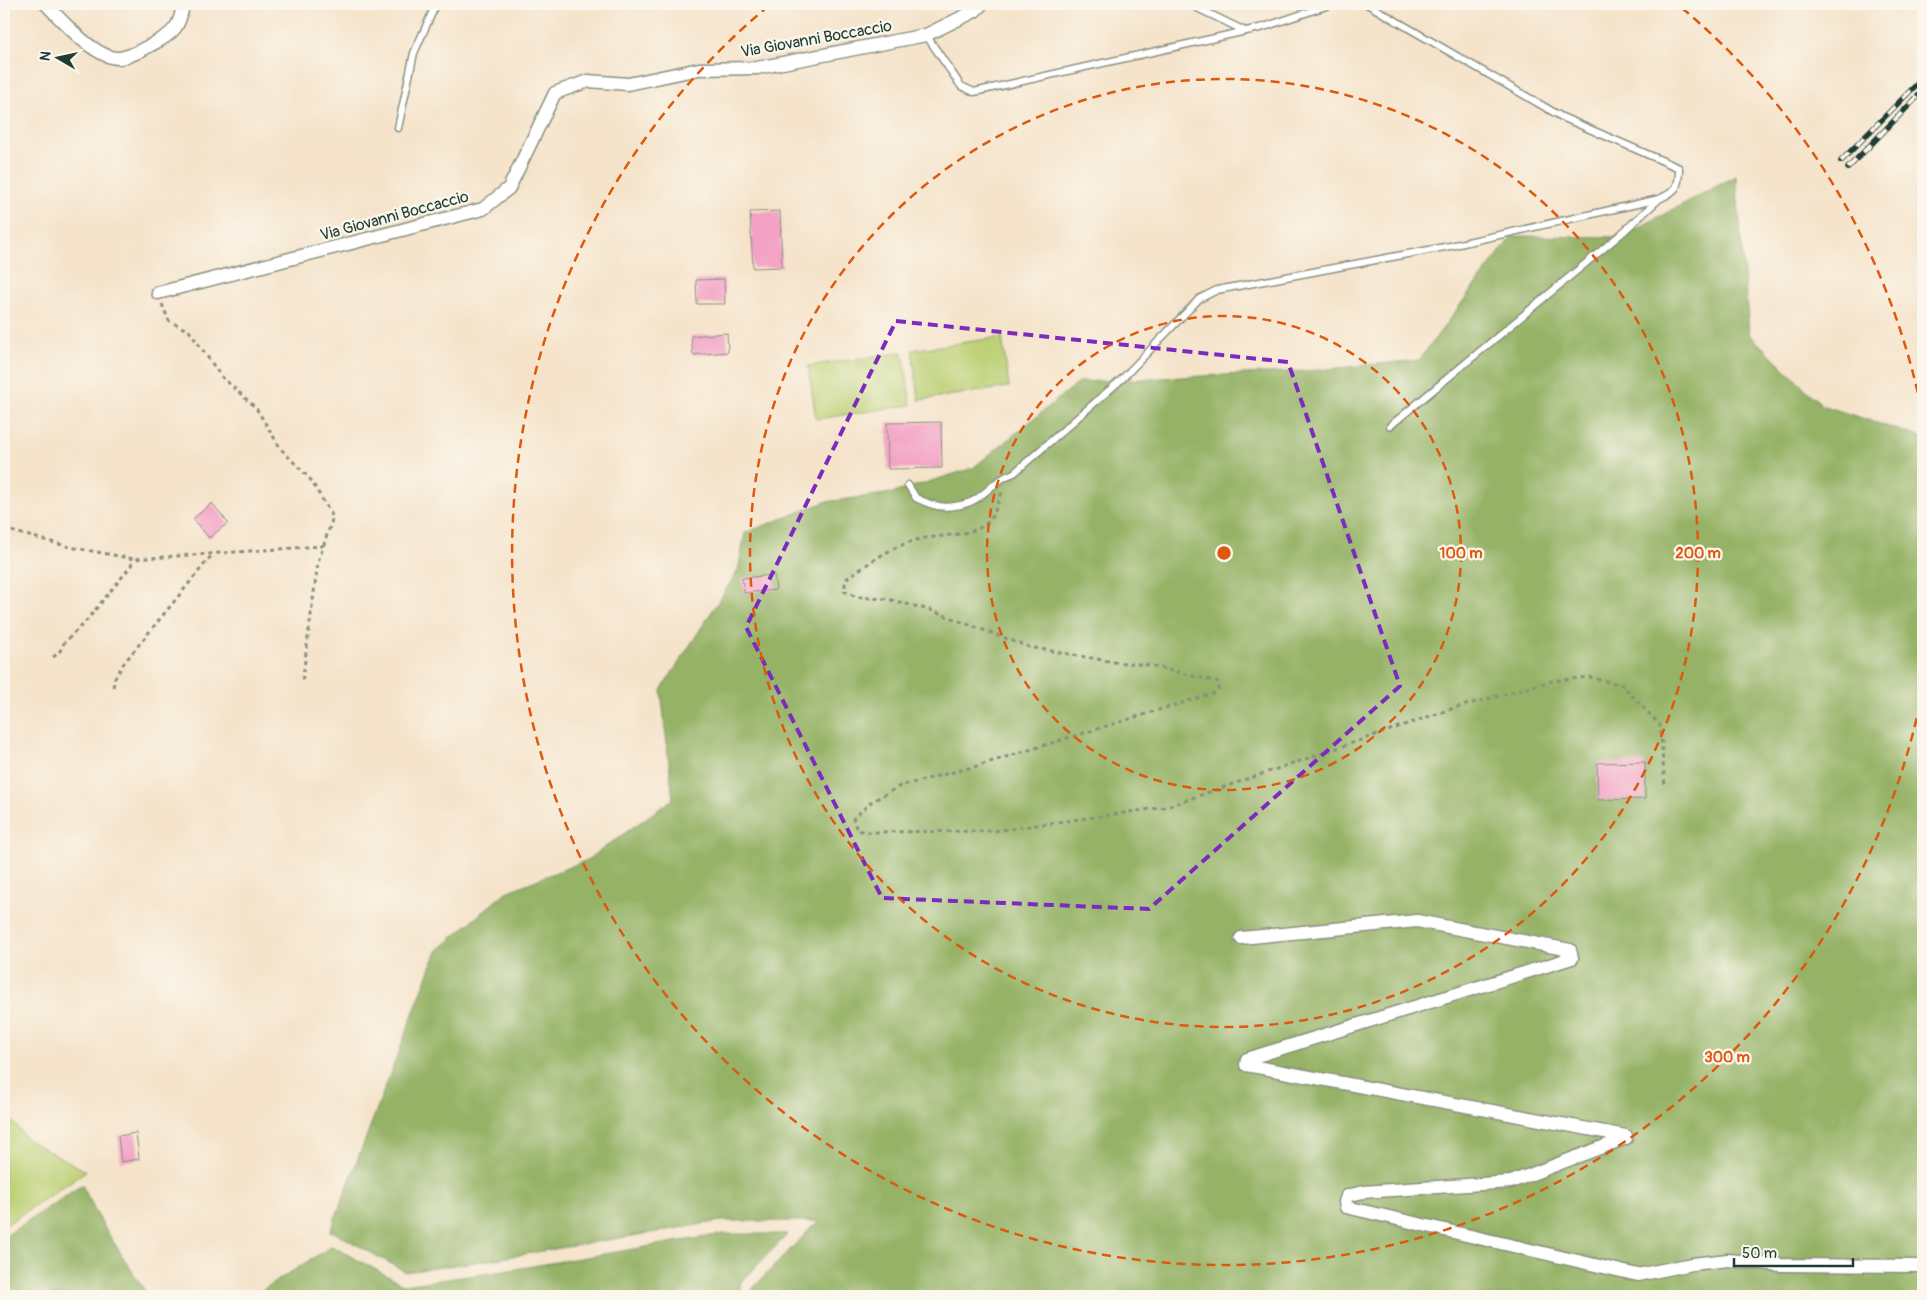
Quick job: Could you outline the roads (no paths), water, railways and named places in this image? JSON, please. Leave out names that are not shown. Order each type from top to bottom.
[{"type":"street","points":[[46,4],[94,51],[118,58],[137,52],[166,37],[181,21],[182,4]]},
{"type":"street","name":"Via Giovanni Boccaccio","points":[[158,293],[483,209],[509,188],[555,93],[588,81],[628,84],[699,69],[757,68],[926,36],[975,11],[982,4]]},
{"type":"street","points":[[1241,938],[1417,921],[1570,950],[1572,958],[1247,1059],[1246,1066],[1626,1136],[1626,1138],[1511,1182],[1363,1192],[1347,1196],[1346,1207],[1638,1275],[1692,1264],[1728,1260],[1780,1265],[1923,1266]]},
{"type":"lane","points":[[398,128],[414,53],[436,4]]},
{"type":"lane","points":[[1189,4],[1245,31]]},
{"type":"lane","points":[[926,36],[961,86],[974,92],[1264,27],[1332,4]]},
{"type":"lane","points":[[908,485],[916,498],[938,506],[965,505],[979,498],[1002,477],[1014,473],[1122,379],[1199,299],[1217,290],[1450,246],[1659,199],[1672,193],[1679,183],[1679,168],[1562,117],[1367,4]]},
{"type":"lane","points":[[1390,426],[1620,234],[1659,199]]},
{"type":"railway","points":[[1841,161],[1923,78]]},
{"type":"railway","points":[[1848,168],[1923,91]]}]
